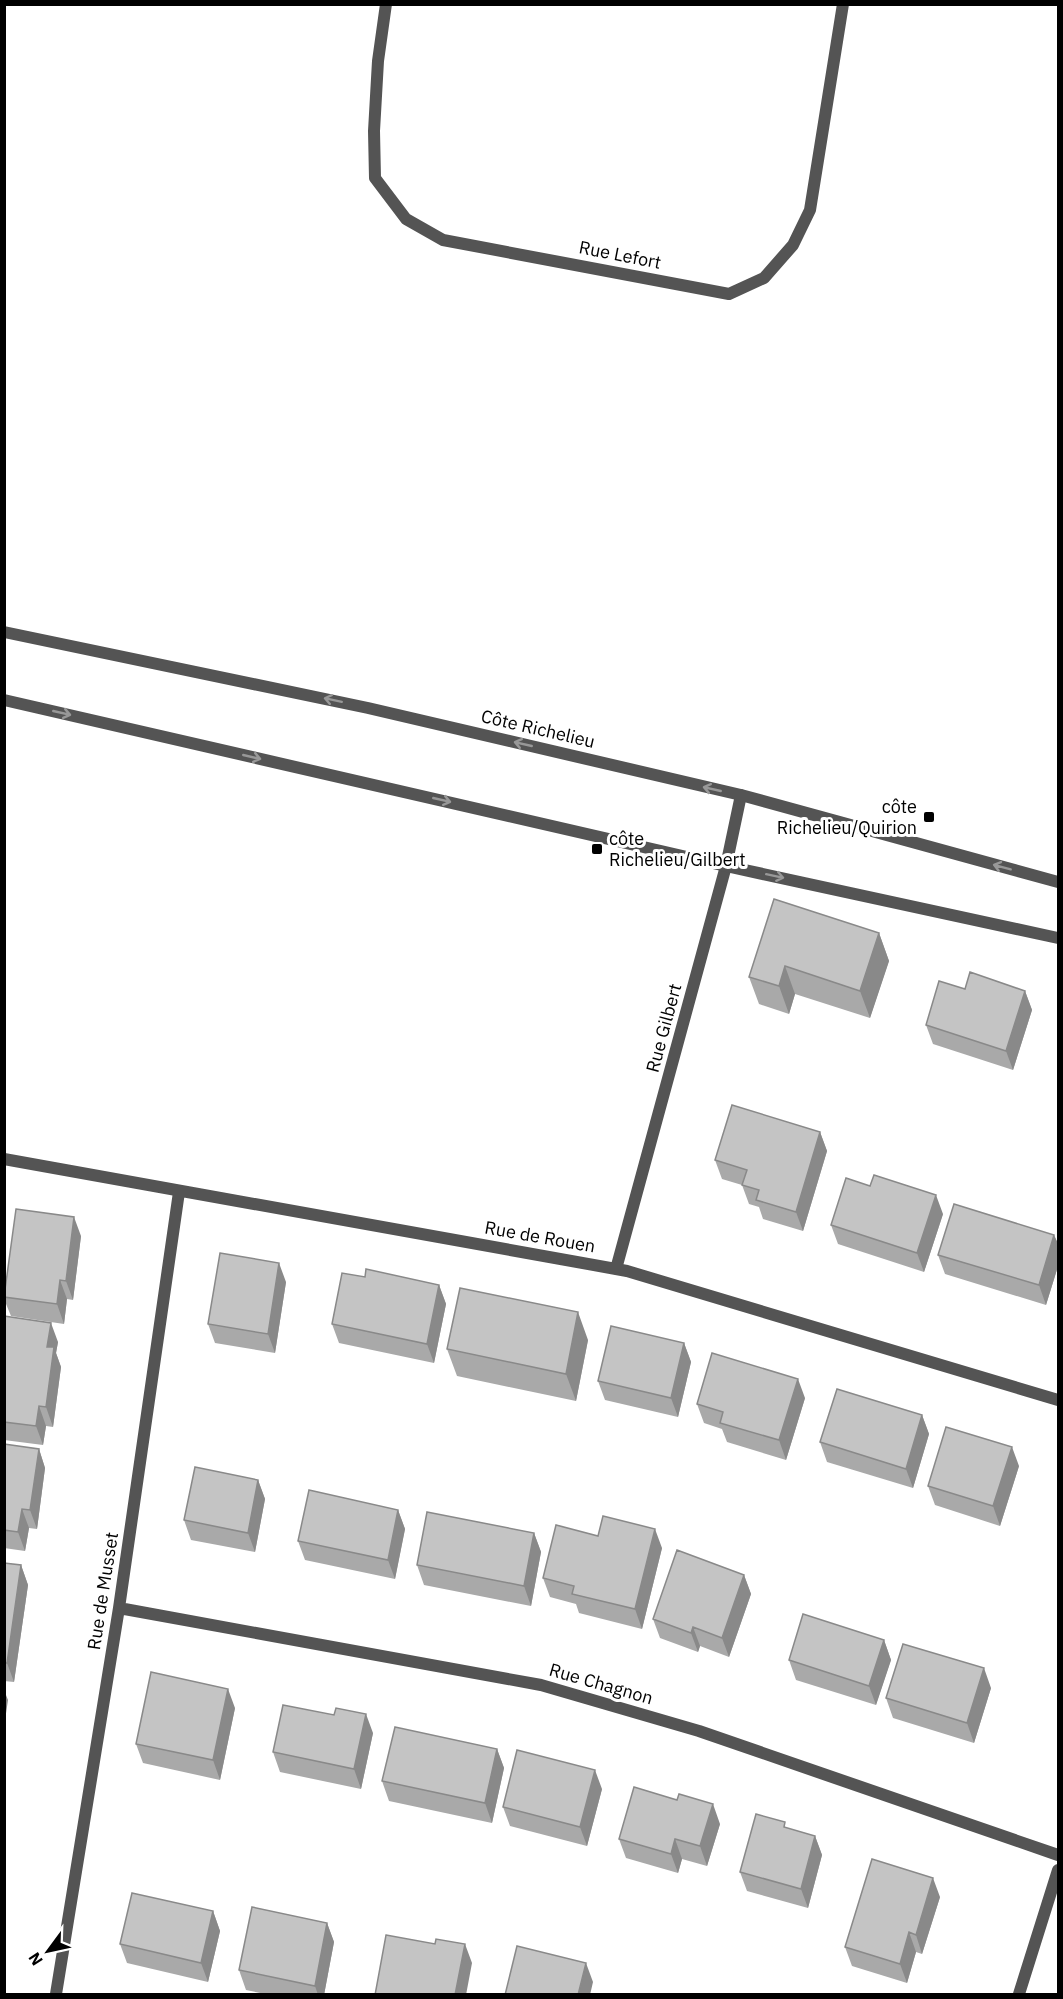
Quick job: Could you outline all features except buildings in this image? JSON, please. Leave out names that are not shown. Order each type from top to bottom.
[{"type":"street","name":"Rue Lefort","points":[[386,4],[378,61],[374,131],[375,178],[406,219],[443,240],[729,294],[764,278],[793,245],[810,210],[843,4]]},
{"type":"street","name":"Côte Richelieu","points":[[4,632],[369,708],[741,795],[1059,882]]},
{"type":"street","points":[[4,700],[726,866],[1059,938]]},
{"type":"street","name":"Rue Gilbert","points":[[616,1269],[726,866],[741,795]]},
{"type":"street","name":"Rue de Rouen","points":[[4,1159],[616,1269],[1059,1400]]},
{"type":"street","name":"Rue de Musset","points":[[56,1995],[119,1608],[179,1192]]},
{"type":"street","name":"Rue Chagnon","points":[[119,1608],[541,1685],[699,1731],[1059,1855]]},
{"type":"street","points":[[1019,1995],[1059,1870]]},
{"type":"place","name":"côte Richelieu/Quirion","points":[[929,817]]},
{"type":"place","name":"côte Richelieu/Gilbert","points":[[597,849]]}]
